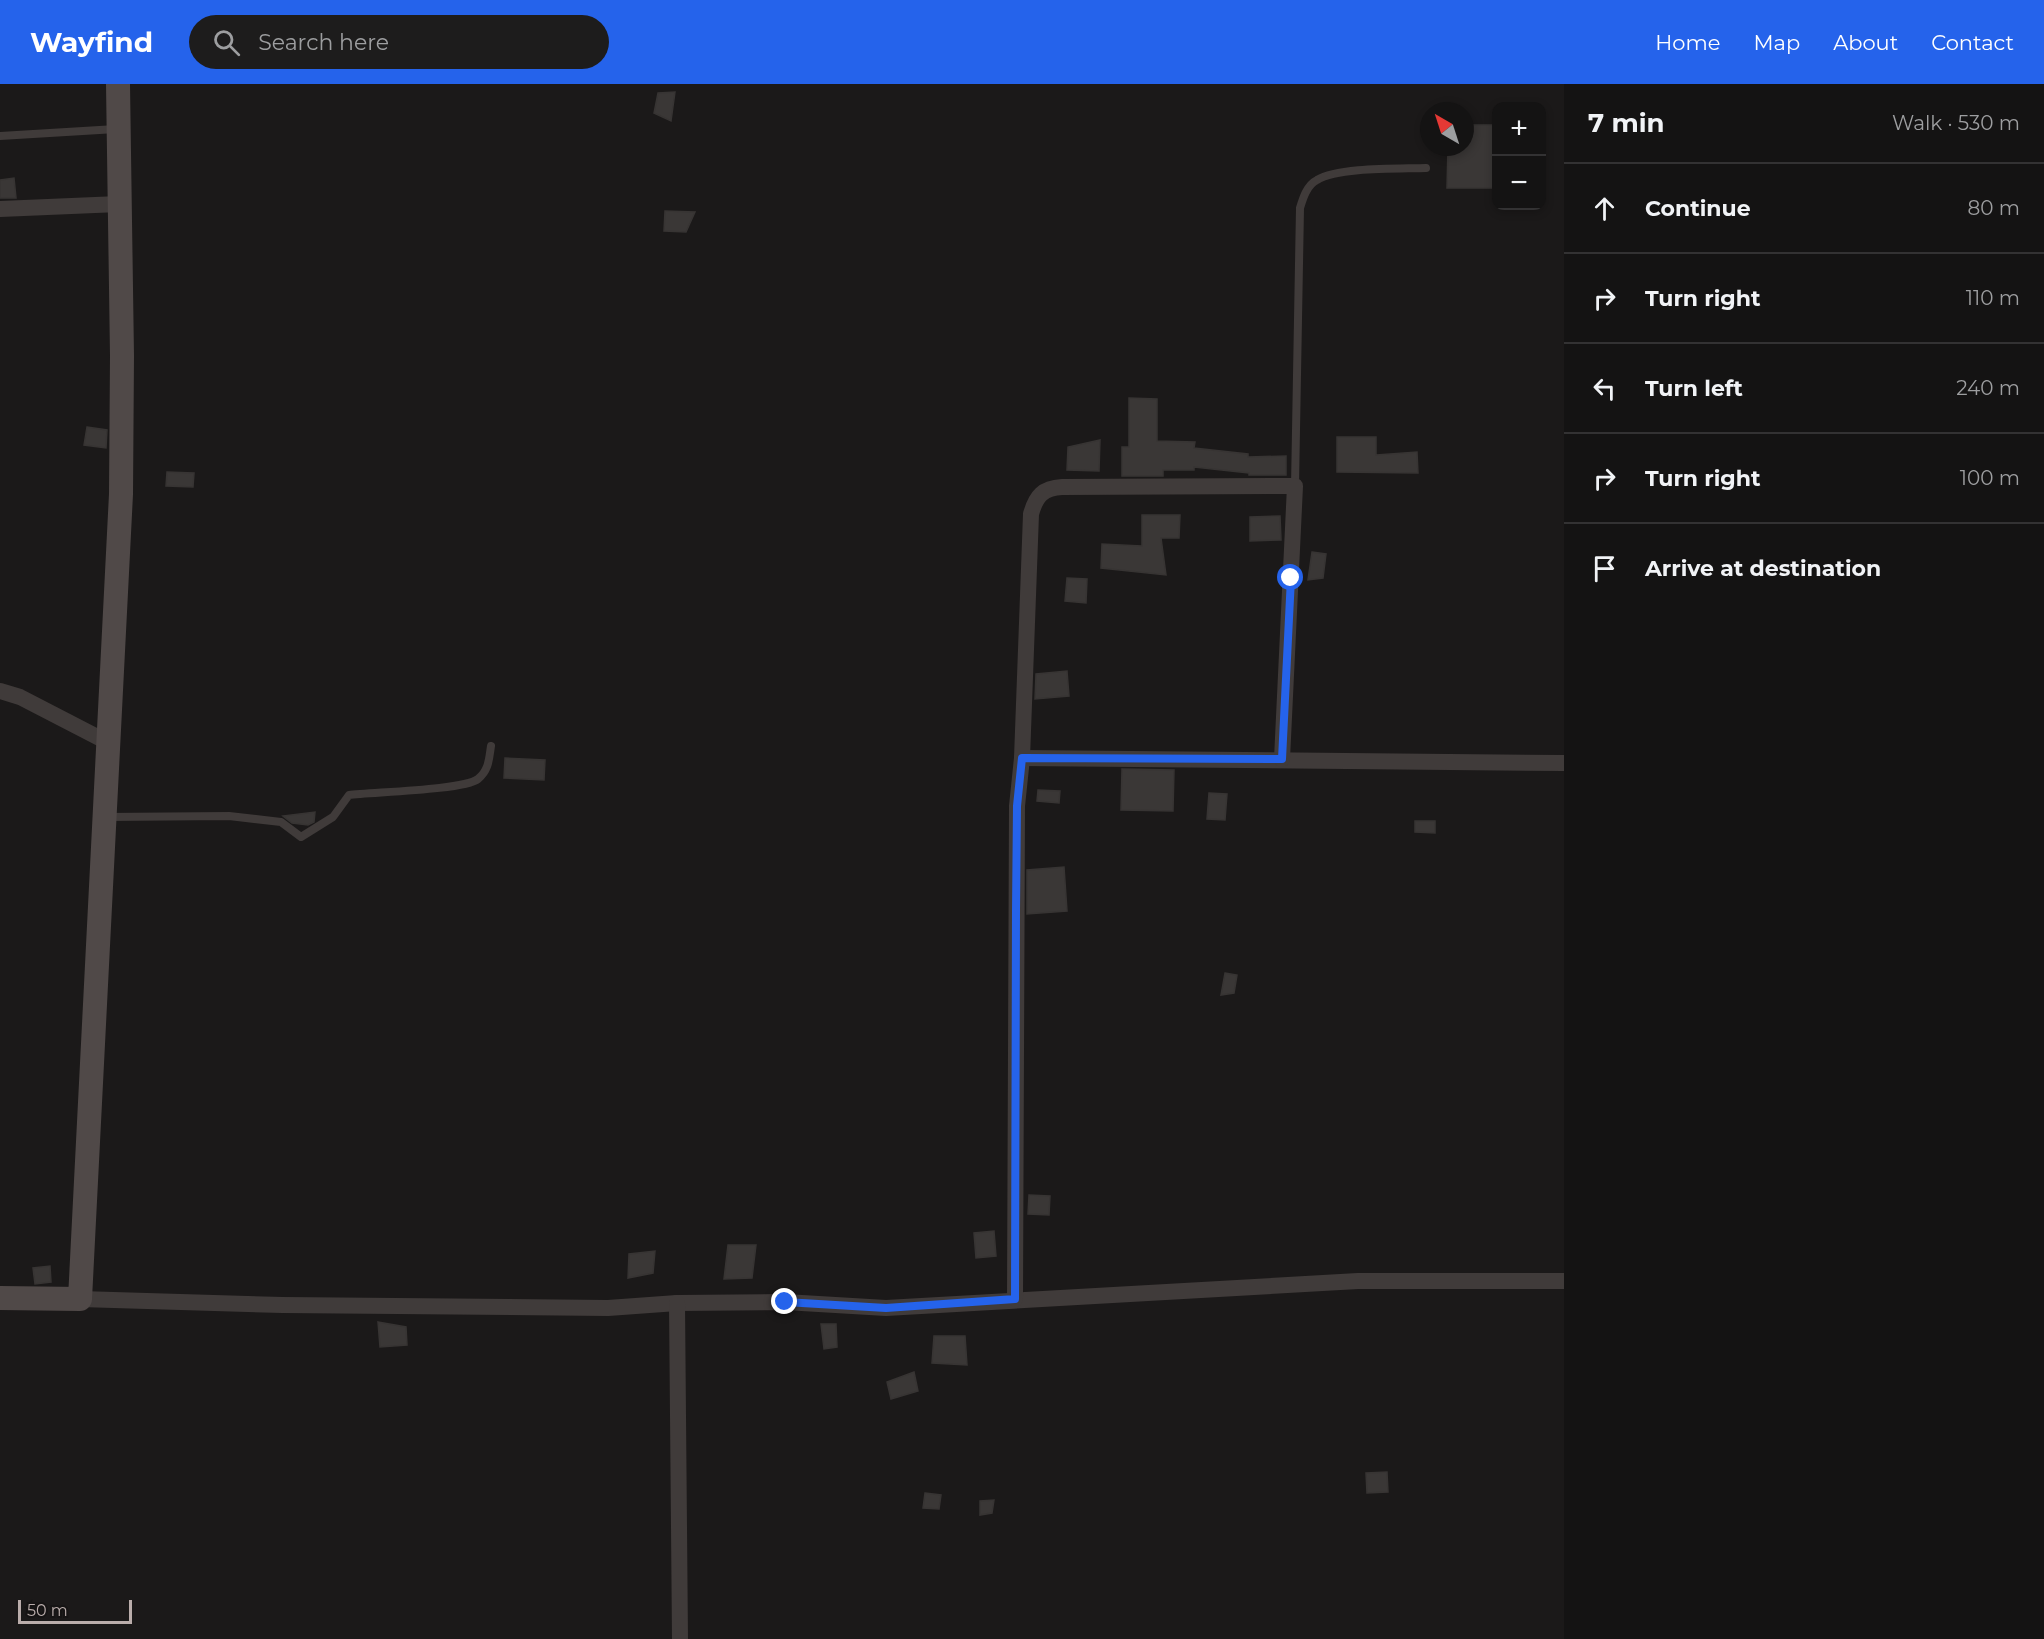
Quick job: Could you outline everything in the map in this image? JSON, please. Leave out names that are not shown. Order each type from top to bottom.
[{"type":"street","points":[[80,1299],[121,494],[122,356],[118,84]]},
{"type":"street","points":[[0,209],[119,204]]},
{"type":"street","points":[[1015,1299],[1017,806],[1022,758],[1031,514],[1034,503],[1041,493],[1050,488],[1062,487],[1295,486],[1282,759]]},
{"type":"street","points":[[0,691],[20,698],[109,743]]},
{"type":"street","points":[[1022,758],[1564,763]]},
{"type":"street","points":[[0,1298],[283,1305],[586,1308],[677,1303],[819,1302],[886,1308],[1358,1281],[1564,1281]]},
{"type":"street","points":[[677,1303],[680,1639]]},
{"type":"lane","points":[[0,136],[118,129]]},
{"type":"lane","points":[[1295,486],[1300,208],[1304,197],[1317,180],[1360,170],[1426,168]]},
{"type":"lane","points":[[105,817],[230,816],[281,822],[301,837],[333,817],[349,795],[437,788],[476,781],[488,767],[491,746]]},
{"type":"building","points":[[675,92],[671,121],[654,113],[658,93]]},
{"type":"building","points":[[1474,125],[1492,125],[1492,188],[1447,188],[1448,156],[1474,156]]},
{"type":"building","points":[[14,178],[16,198],[0,198],[0,180]]},
{"type":"building","points":[[665,211],[695,212],[686,232],[664,231]]},
{"type":"building","points":[[1129,398],[1157,399],[1157,441],[1195,442],[1194,448],[1248,454],[1248,457],[1286,456],[1286,475],[1249,475],[1249,473],[1194,467],[1194,470],[1163,470],[1163,476],[1122,476],[1122,447],[1129,447]]},
{"type":"building","points":[[87,427],[107,430],[106,448],[84,445]]},
{"type":"building","points":[[1337,437],[1376,437],[1376,455],[1417,452],[1418,473],[1337,472]]},
{"type":"building","points":[[1100,440],[1099,471],[1067,470],[1068,447]]},
{"type":"building","points":[[167,472],[194,473],[193,487],[166,486]]},
{"type":"building","points":[[1142,515],[1180,515],[1179,538],[1161,538],[1166,575],[1101,568],[1102,544],[1142,546]]},
{"type":"building","points":[[1280,516],[1281,540],[1250,541],[1250,517]]},
{"type":"building","points":[[1312,552],[1326,554],[1323,578],[1308,580]]},
{"type":"building","points":[[1067,578],[1087,579],[1086,603],[1065,601]]},
{"type":"building","points":[[1067,671],[1069,696],[1035,699],[1036,674]]},
{"type":"building","points":[[505,758],[545,760],[544,780],[504,778]]},
{"type":"building","points":[[1122,769],[1174,770],[1173,811],[1121,810]]},
{"type":"building","points":[[1038,790],[1060,791],[1059,803],[1037,801]]},
{"type":"building","points":[[1209,793],[1227,794],[1225,820],[1207,819]]},
{"type":"building","points":[[315,812],[314,822],[308,825],[292,823],[283,816]]},
{"type":"building","points":[[1415,821],[1435,821],[1435,833],[1415,832]]},
{"type":"building","points":[[1064,867],[1067,911],[1027,914],[1027,870]]},
{"type":"building","points":[[1225,973],[1237,975],[1234,993],[1221,995]]},
{"type":"building","points":[[1029,1195],[1050,1196],[1049,1215],[1028,1214]]},
{"type":"building","points":[[994,1231],[996,1256],[976,1258],[974,1233]]},
{"type":"building","points":[[728,1245],[756,1245],[752,1278],[724,1279]]},
{"type":"building","points":[[655,1251],[653,1273],[628,1278],[629,1254]]},
{"type":"building","points":[[50,1266],[51,1282],[35,1284],[33,1268]]},
{"type":"building","points":[[378,1322],[406,1327],[407,1345],[380,1347]]},
{"type":"building","points":[[821,1324],[836,1324],[837,1347],[824,1349]]},
{"type":"building","points":[[934,1336],[965,1336],[967,1365],[932,1363]]},
{"type":"building","points":[[914,1372],[918,1391],[891,1399],[887,1382]]},
{"type":"building","points":[[1387,1472],[1388,1492],[1367,1493],[1366,1473]]},
{"type":"building","points":[[925,1493],[941,1495],[939,1509],[923,1508]]},
{"type":"building","points":[[994,1500],[992,1513],[980,1515],[980,1501]]},
{"type":"route","points":[[785,1302],[853,1304],[886,1308],[970,1304],[1015,1299],[1017,806],[1022,758],[1282,759],[1291,578]]}]
